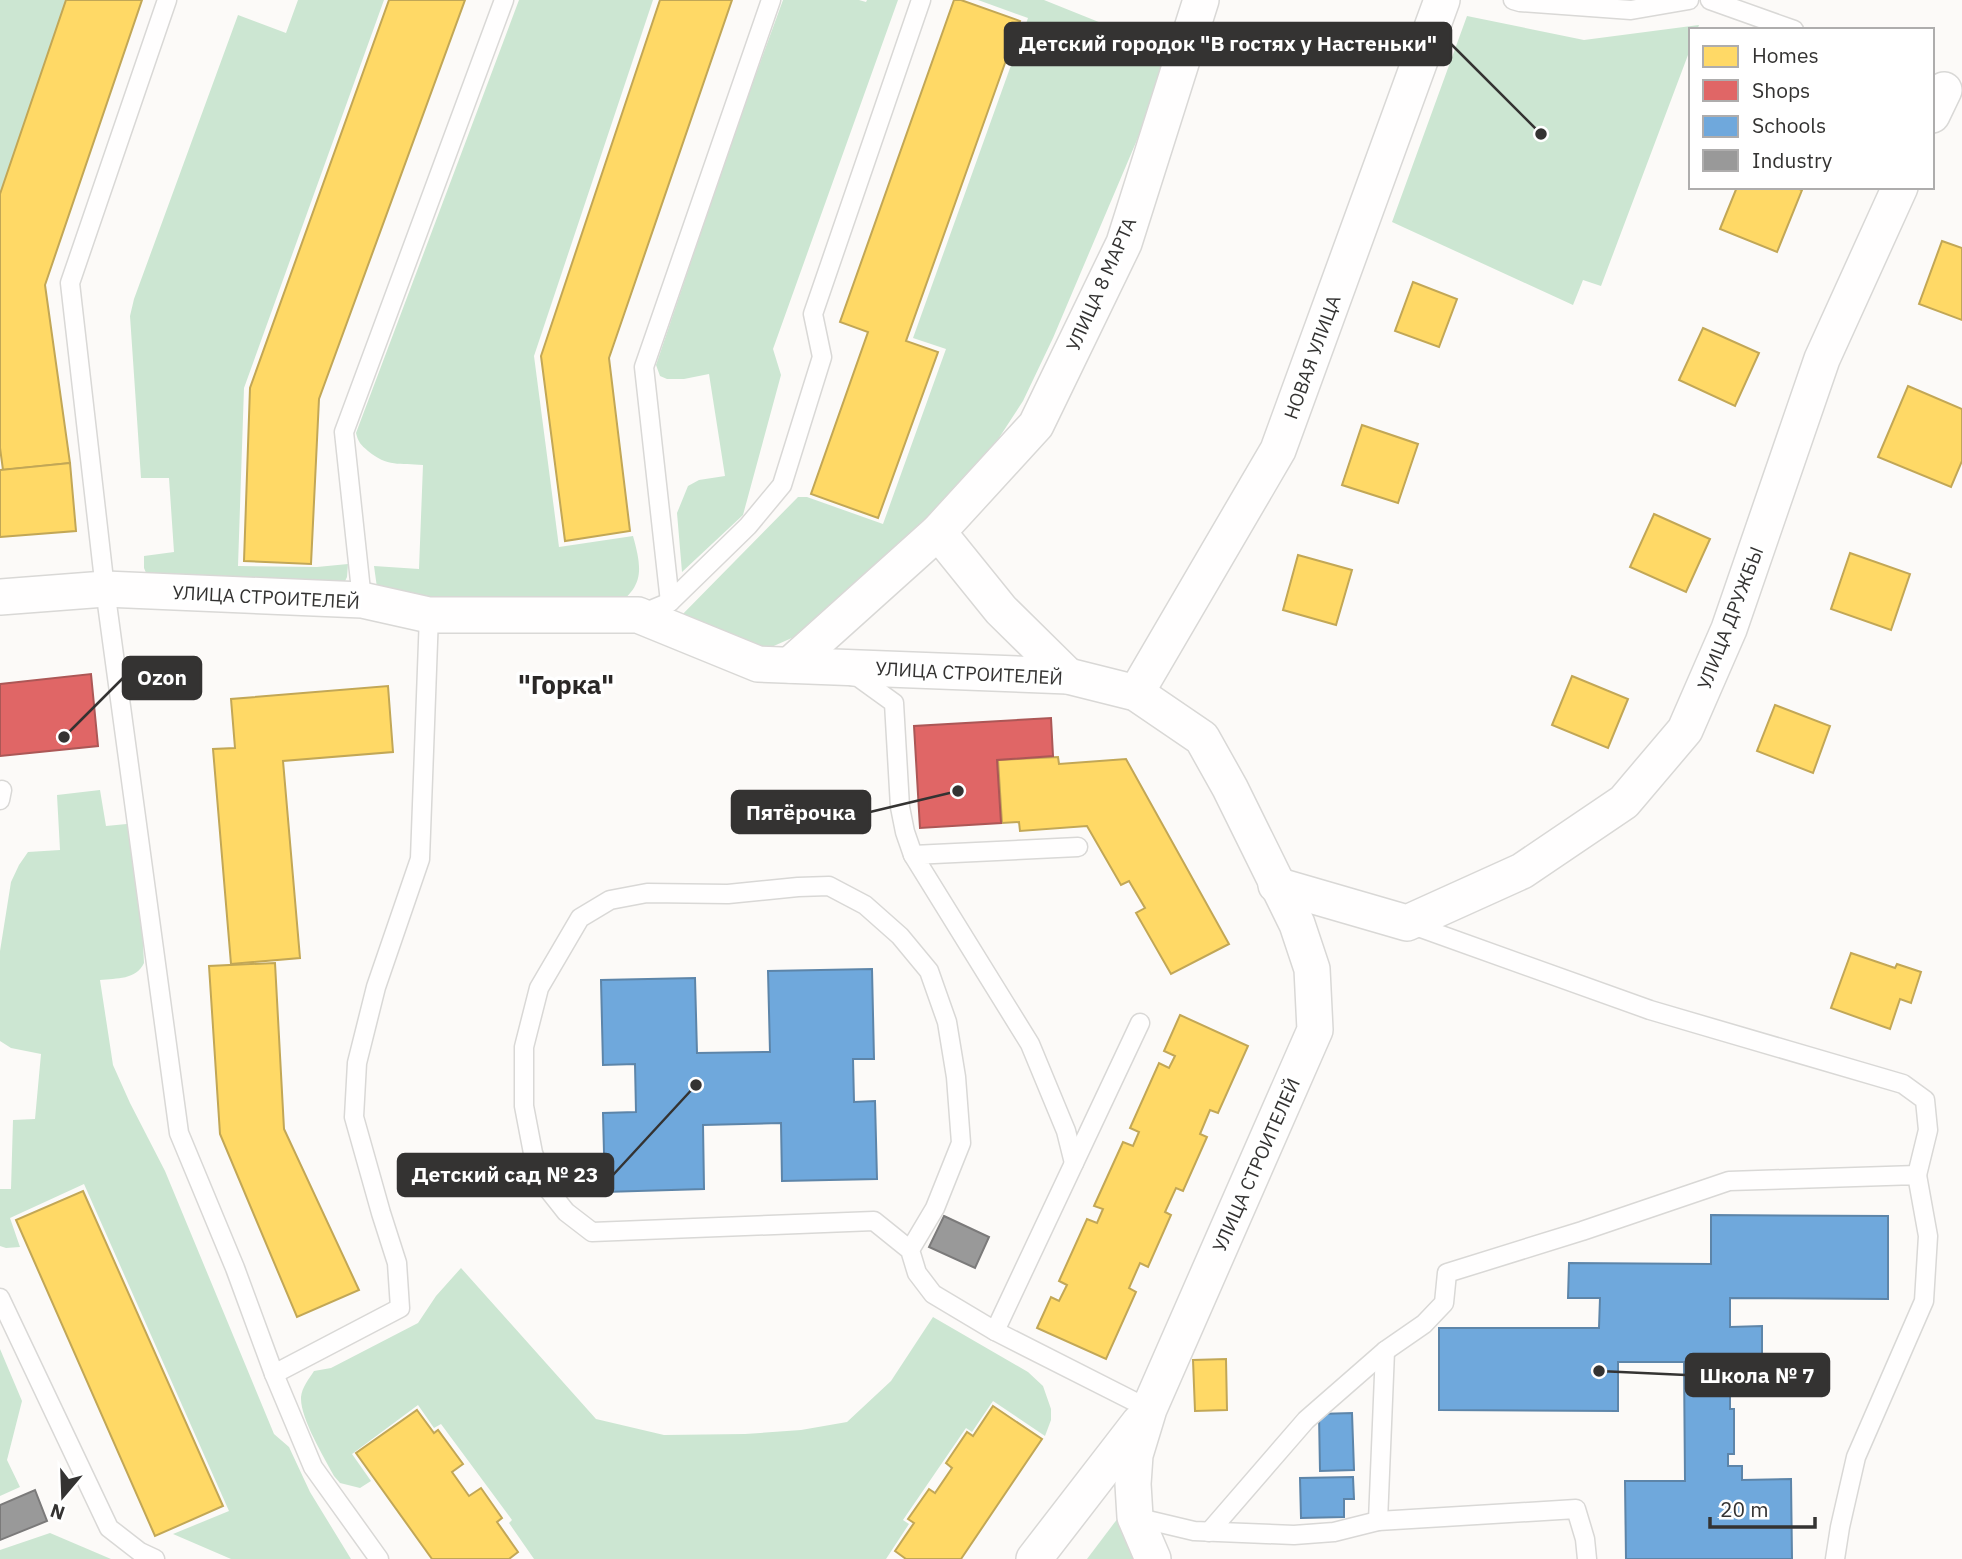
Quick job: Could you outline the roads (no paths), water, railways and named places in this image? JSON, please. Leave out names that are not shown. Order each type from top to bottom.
[{"type":"street","name":"УЛИЦА 8 МАРТА","points":[[790,665],[938,532],[1036,425],[1124,243],[1201,0]]},
{"type":"street","name":"НОВАЯ УЛИЦА","points":[[1136,693],[1278,450],[1442,0]]},
{"type":"street","name":"УЛИЦА ДРУЖБЫ","points":[[1407,923],[1522,871],[1624,802],[1685,730],[1729,629],[1822,359],[1899,189]]},
{"type":"street","points":[[938,532],[1001,610],[1068,676]]},
{"type":"street","name":"УЛИЦА СТРОИТЕЛЕЙ","points":[[0,597],[105,589],[362,600],[429,615],[638,615],[758,664],[1068,676],[1136,693],[1202,738],[1230,788],[1297,924],[1312,969],[1315,1030],[1149,1409],[1135,1455],[1133,1484],[1135,1517],[1153,1559]]},
{"type":"street","points":[[1276,885],[1407,923]]},
{"type":"street","name":"УЛИЦА СТРОИТЕЛЕЙ","points":[[1034,1559],[1149,1409]]},
{"type":"lane","points":[[167,0],[70,283],[105,589],[179,1133],[313,1467],[379,1559]]},
{"type":"lane","points":[[362,600],[344,432],[505,0]]},
{"type":"lane","points":[[670,602],[644,367],[771,0]]},
{"type":"lane","points":[[638,615],[670,602],[748,526],[782,485],[822,357],[813,314],[921,0]]},
{"type":"lane","points":[[1513,0],[1631,10],[1689,0]]},
{"type":"lane","points":[[1710,0],[1788,28]]},
{"type":"lane","points":[[274,1374],[400,1308],[397,1263],[354,1117],[356,1063],[376,987],[420,859],[429,615]]},
{"type":"lane","points":[[790,665],[858,677],[894,703],[900,807],[905,832],[914,855],[1030,1044],[1066,1130],[1074,1163]]},
{"type":"lane","points":[[914,855],[1078,848]]},
{"type":"lane","points":[[910,1250],[935,1208],[961,1143],[956,1077],[947,1022],[929,971],[900,936],[865,905],[829,886],[728,894],[648,893],[610,900],[580,918],[538,988],[524,1047],[524,1106],[533,1153],[547,1188],[566,1212],[592,1232],[874,1222],[910,1250],[917,1273],[933,1293],[995,1331],[1149,1409]]},
{"type":"lane","points":[[1407,923],[1650,1010],[1903,1084],[1925,1100],[1928,1130],[1917,1175],[1928,1236],[1924,1301],[1856,1457],[1835,1559]]},
{"type":"lane","points":[[995,1331],[1140,1023]]},
{"type":"lane","points":[[1209,1532],[1306,1420],[1385,1351],[1424,1324],[1444,1303],[1447,1273],[1729,1181],[1917,1175]]},
{"type":"lane","points":[[0,1298],[109,1528],[140,1552],[155,1559]]},
{"type":"lane","points":[[1378,1521],[1385,1351]]},
{"type":"lane","points":[[1135,1517],[1194,1531],[1294,1535],[1334,1532],[1378,1521],[1576,1509],[1585,1539],[1587,1559]]},
{"type":"place","name":"Детский городок \"В гостях у Настеньки\"","points":[[1541,134]]},
{"type":"place","name":"Ozon","points":[[64,737]]},
{"type":"place","name":"Пятёрочка","points":[[958,791]]},
{"type":"place","name":"Детский сад № 23","points":[[696,1085]]},
{"type":"place","name":"Школа № 7","points":[[1599,1371]]},
{"type":"district","name":"\"Горка\"","points":[[566,685]]}]
